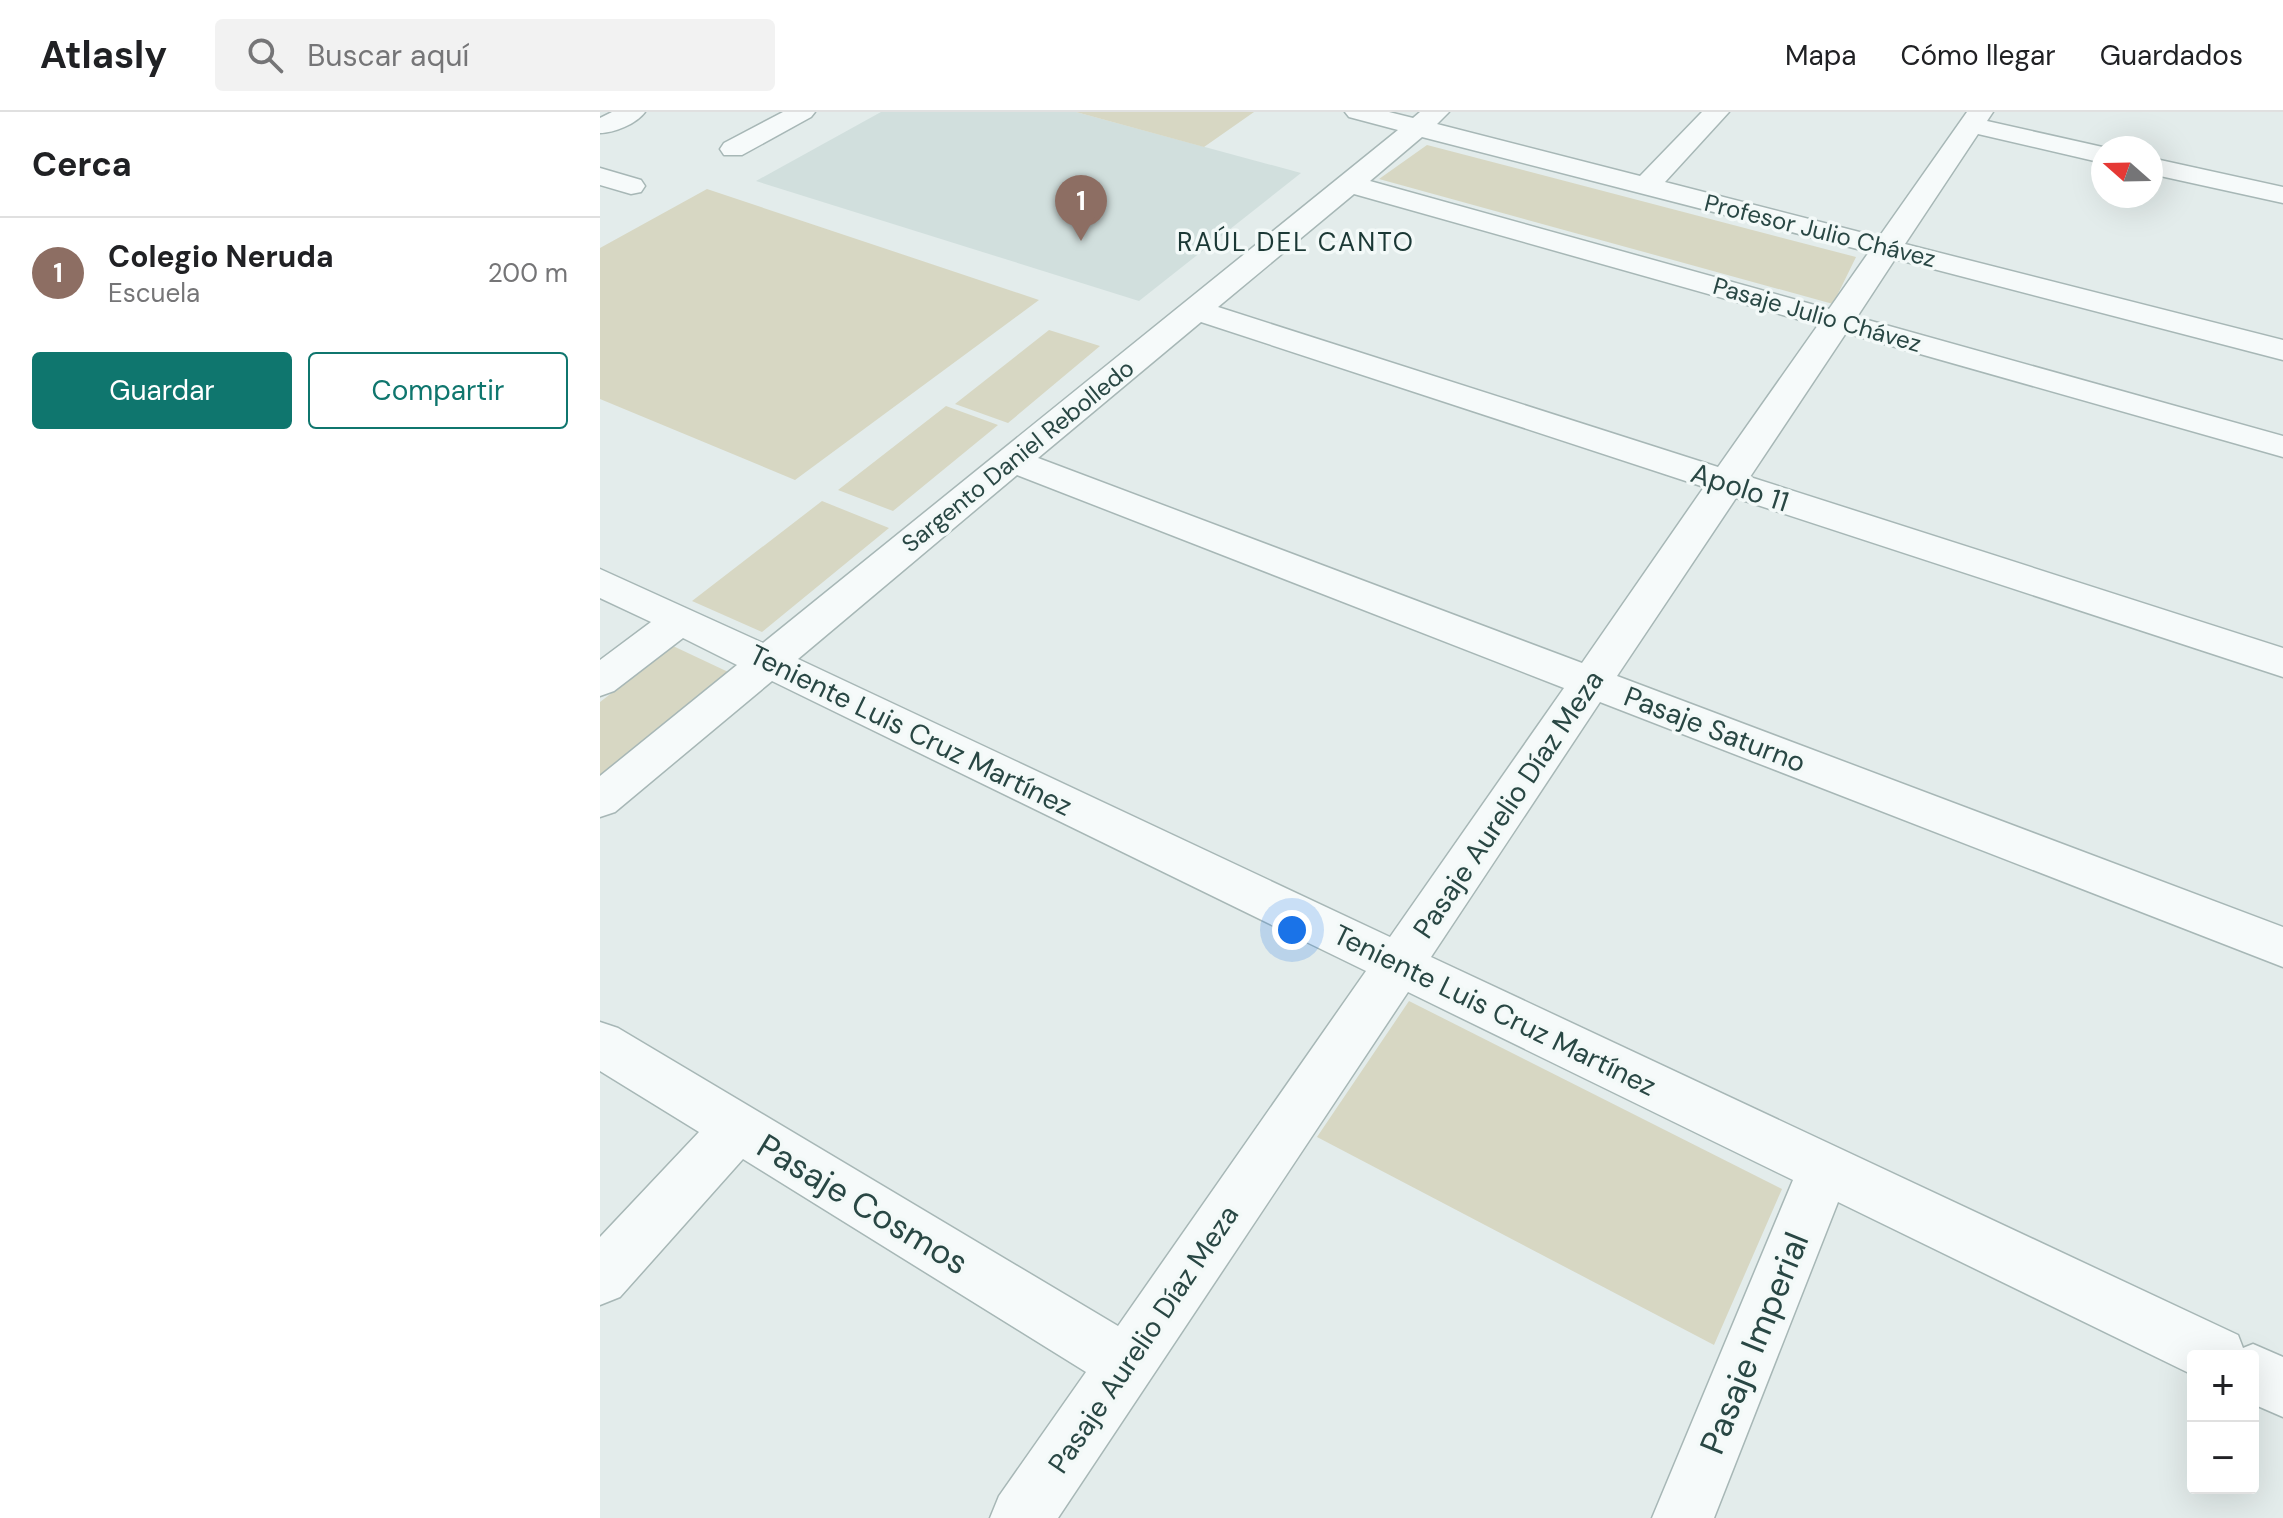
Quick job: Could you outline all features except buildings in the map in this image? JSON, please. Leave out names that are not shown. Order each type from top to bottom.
[{"type":"street","points":[[604,126],[632,112]]},
{"type":"street","points":[[733,149],[802,112]]},
{"type":"street","name":"Profesor Julio Chávez","points":[[1358,112],[1428,120],[1646,186],[2283,350]]},
{"type":"street","points":[[1646,186],[1716,112]]},
{"type":"street","points":[[1976,119],[2091,152]]},
{"type":"street","name":"Pasaje Aurelio Díaz Meza","points":[[1021,1518],[1976,119]]},
{"type":"street","name":"Sargento Daniel Rebolledo","points":[[600,800],[1428,120]]},
{"type":"street","points":[[2163,169],[2283,195]]},
{"type":"street","points":[[600,176],[631,186]]},
{"type":"street","name":"Pasaje Julio Chávez","points":[[1351,184],[2283,447]]},
{"type":"street","name":"Apolo 11","points":[[1196,310],[2283,663]]},
{"type":"street","name":"Pasaje Saturno","points":[[1012,461],[2283,947]]},
{"type":"street","name":"Teniente Luis Cruz Martínez","points":[[600,582],[2204,1350]]},
{"type":"street","points":[[600,681],[680,620]]},
{"type":"street","name":"Pasaje Cosmos","points":[[600,1044],[1126,1363]]},
{"type":"street","points":[[600,1277],[738,1128]]},
{"type":"street","name":"Pasaje Imperial","points":[[1683,1518],[1825,1168]]},
{"type":"street","points":[[2259,1376],[2283,1388]]},
{"type":"shaded area","points":[[881,112],[1076,112],[1301,173],[1139,301],[756,181]]},
{"type":"green space","points":[[1076,112],[1254,112],[1204,147]]},
{"type":"green space","points":[[1427,145],[1856,257],[1833,304],[1379,179]]},
{"type":"green space","points":[[707,189],[1039,300],[795,480],[600,399],[600,248]]},
{"type":"green space","points":[[1049,330],[1100,346],[1008,423],[955,404]]},
{"type":"green space","points":[[946,406],[998,425],[893,511],[838,490]]},
{"type":"green space","points":[[822,501],[889,528],[762,632],[692,601]]},
{"type":"green space","points":[[673,646],[741,678],[600,794],[600,702]]},
{"type":"green space","points":[[1409,1001],[1782,1189],[1714,1345],[1317,1137]]},
{"type":"place","name":"Colegio Neruda","points":[[1081,241]]},
{"type":"district","name":"RAÚL DEL CANTO","points":[[1296,242]]}]
